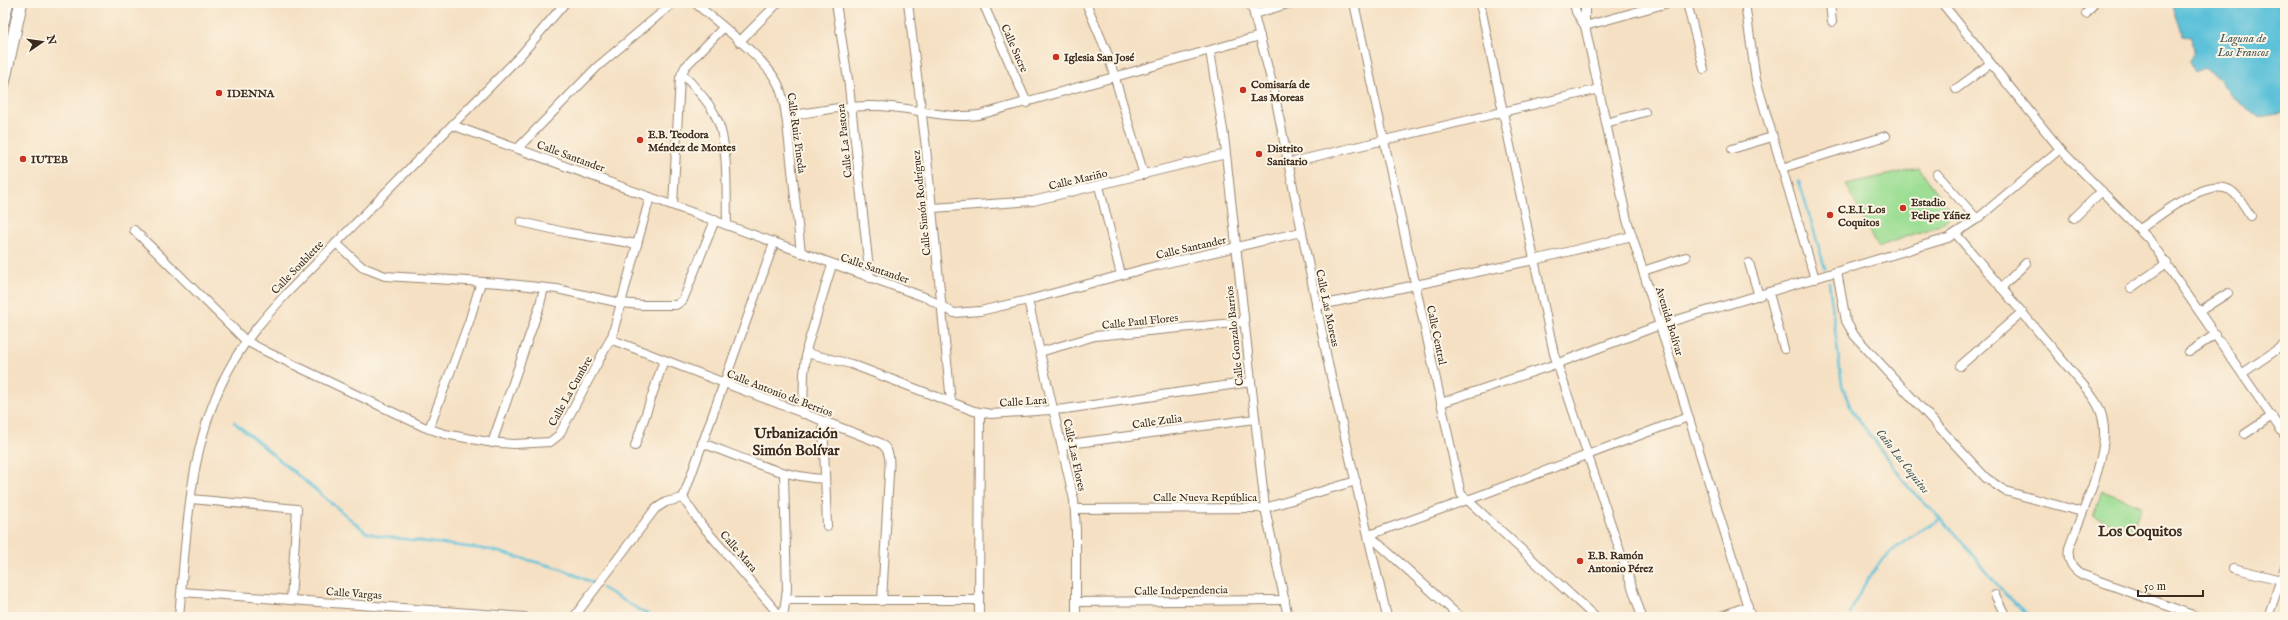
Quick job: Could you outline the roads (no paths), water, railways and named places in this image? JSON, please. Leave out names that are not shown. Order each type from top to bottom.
[{"type":"main road","points":[[3,21],[7,3]]},
{"type":"main road","points":[[3,85],[22,3]]},
{"type":"street","name":"Calle Soublette","points":[[179,617],[191,499],[204,429],[212,406],[232,362],[246,341],[287,293],[520,56],[565,3]]},
{"type":"street","points":[[518,148],[598,67],[672,3]]},
{"type":"street","name":"Calle Ruiz Pineda","points":[[695,3],[739,42],[774,78],[781,92],[786,116],[801,253]]},
{"type":"street","points":[[739,42],[778,3]]},
{"type":"street","name":"Calle La Pastora","points":[[836,3],[842,30],[870,278]]},
{"type":"street","name":"Calle Simón Rodríguez","points":[[908,3],[933,208],[951,402]]},
{"type":"street","name":"Calle Sucre","points":[[983,3],[1027,103]]},
{"type":"street","points":[[1086,3],[1115,78],[1144,175]]},
{"type":"street","name":"Calle Las Moreas","points":[[1251,3],[1274,91],[1316,306],[1387,617]]},
{"type":"street","points":[[1254,14],[1291,3]]},
{"type":"street","name":"Calle Central","points":[[1354,3],[1460,491],[1466,500],[1595,617]]},
{"type":"street","points":[[1480,3],[1556,364],[1642,617]]},
{"type":"street","name":"Avenida Bolívar","points":[[1574,3],[1576,12],[1586,26]]},
{"type":"street","name":"Avenida Bolívar","points":[[1585,3],[1586,26],[1598,88],[1632,236],[1751,617]]},
{"type":"street","points":[[1586,26],[1668,3]]},
{"type":"street","points":[[1687,3],[1704,69]]},
{"type":"street","points":[[1745,3],[1756,80],[1815,278]]},
{"type":"street","points":[[1830,3],[1832,22]]},
{"type":"street","points":[[1942,3],[2060,149],[2140,229],[2167,263],[2285,436]]},
{"type":"street","points":[[2086,14],[2094,3]]},
{"type":"street","points":[[673,205],[679,93],[682,73],[696,55],[723,28]]},
{"type":"street","points":[[786,116],[851,107],[875,106],[897,107],[922,113],[965,117],[990,113],[1260,36]]},
{"type":"street","name":"Calle Gonzalo Barrios","points":[[1210,51],[1218,91],[1226,154],[1264,508],[1288,617]]},
{"type":"street","points":[[1956,89],[1990,64]]},
{"type":"street","points":[[682,73],[709,105],[718,120],[723,146],[728,225]]},
{"type":"street","points":[[1288,163],[1598,88]]},
{"type":"street","points":[[1606,123],[1645,112]]},
{"type":"street","name":"Calle Santander","points":[[452,125],[715,220],[832,265],[927,298],[954,313],[967,312],[1028,300],[1121,275],[1301,232]]},
{"type":"street","points":[[1782,168],[1886,136]]},
{"type":"street","points":[[1732,149],[1772,137]]},
{"type":"street","points":[[1441,403],[1556,364],[1660,325],[1922,247],[1956,234],[2060,149]]},
{"type":"street","name":"Calle Mariño","points":[[933,208],[1021,203],[1098,186],[1226,154]]},
{"type":"street","points":[[1937,174],[1976,219]]},
{"type":"street","points":[[1098,186],[1121,275]]},
{"type":"street","points":[[2140,229],[2186,199],[2210,188],[2220,187],[2231,190],[2251,216]]},
{"type":"street","points":[[2074,218],[2102,191]]},
{"type":"street","name":"Calle La Cumbre","points":[[134,230],[246,341],[429,429],[461,438],[492,443],[540,443],[555,439],[610,339],[650,197]]},
{"type":"street","points":[[336,242],[358,264],[377,274],[398,277],[481,282],[544,288],[621,303],[670,305],[681,302],[715,220]]},
{"type":"street","points":[[521,222],[569,233],[637,244]]},
{"type":"street","points":[[1956,234],[2094,399],[2101,414],[2104,430],[2103,448],[2068,552],[2071,564],[2077,572],[2198,617]]},
{"type":"street","points":[[1316,306],[1534,260],[1632,236]]},
{"type":"street","points":[[574,617],[655,509],[666,502],[683,498],[774,243]]},
{"type":"street","points":[[1643,271],[1686,257]]},
{"type":"street","points":[[1749,263],[1759,296]]},
{"type":"street","points":[[2001,288],[2026,263]]},
{"type":"street","points":[[2132,288],[2167,263]]},
{"type":"street","points":[[803,414],[806,353],[832,265]]},
{"type":"street","points":[[1837,272],[1846,321],[1854,335],[1981,474],[2005,491],[2082,512]]},
{"type":"street","points":[[429,429],[469,322],[481,282]]},
{"type":"street","points":[[492,443],[539,308],[544,288]]},
{"type":"street","points":[[1769,293],[1784,349]]},
{"type":"street","points":[[2200,311],[2228,293]]},
{"type":"street","name":"Calle Las Flores","points":[[1028,300],[1062,445],[1075,509],[1076,617]]},
{"type":"street","points":[[1960,366],[2022,312]]},
{"type":"street","name":"Calle Paul Flores","points":[[1040,352],[1096,336],[1244,322]]},
{"type":"street","points":[[2189,352],[2216,334]]},
{"type":"street","name":"Calle Antonio de Berrios","points":[[610,339],[878,442],[887,450],[890,474],[882,601]]},
{"type":"street","points":[[2243,373],[2285,344]]},
{"type":"street","name":"Calle Lara","points":[[806,353],[851,364],[980,413],[1054,410],[1250,382]]},
{"type":"street","points":[[635,446],[664,360]]},
{"type":"street","points":[[979,617],[980,413]]},
{"type":"street","points":[[2245,434],[2272,416]]},
{"type":"street","points":[[1460,617],[1369,535],[1688,417]]},
{"type":"street","name":"Calle Zulia","points":[[1062,445],[1254,419]]},
{"type":"street","points":[[823,421],[827,526]]},
{"type":"street","points":[[702,442],[784,474],[804,478],[825,479]]},
{"type":"street","points":[[782,617],[786,600],[784,474]]},
{"type":"street","name":"Calle Nueva República","points":[[1075,509],[1264,508],[1356,481]]},
{"type":"street","name":"Calle Mara","points":[[683,498],[702,524],[782,617]]},
{"type":"street","points":[[191,499],[298,509],[291,599]]},
{"type":"street","points":[[2268,617],[2285,567]]},
{"type":"street","points":[[2233,568],[2281,580]]},
{"type":"street","name":"Calle Vargas","points":[[182,592],[525,617]]},
{"type":"street","points":[[1995,595],[2006,617]]},
{"type":"street","points":[[786,600],[979,600]]},
{"type":"street","name":"Calle Independencia","points":[[1076,602],[1285,600]]},
{"type":"street","points":[[1719,617],[1748,606]]},
{"type":"water","name":"Laguna de Los Francos","points":[[2171,3],[2285,3],[2285,113],[2259,117],[2232,97],[2218,78],[2204,68],[2195,72],[2189,61],[2194,52],[2192,36],[2183,35]]},
{"type":"waterway","name":"Caño Los Coquitos","points":[[1799,181],[1825,268]]},
{"type":"waterway","name":"Caño Los Coquitos","points":[[1829,282],[1842,385],[1851,409],[1909,488],[1949,527],[2006,595],[2031,617]]},
{"type":"waterway","points":[[234,422],[366,532],[380,536],[491,550],[562,569],[593,583]]},
{"type":"waterway","points":[[1850,614],[1867,581],[1886,557],[1909,538],[1940,519]]},
{"type":"waterway","points":[[602,588],[652,617]]},
{"type":"place","name":"Iglesia San José","points":[[1056,57]]},
{"type":"place","name":"Comisaría de Las Moreas","points":[[1243,90]]},
{"type":"place","name":"IDENNA","points":[[219,93]]},
{"type":"place","name":"E.B. Teodora Méndez de Montes","points":[[640,140]]},
{"type":"place","name":"Distrito Sanitario","points":[[1259,154]]},
{"type":"place","name":"IUTEB","points":[[23,159]]},
{"type":"place","name":"Estadio Felipe Yáñez","points":[[1903,208]]},
{"type":"place","name":"C.E.I. Los Coquitos","points":[[1830,215]]},
{"type":"place","name":"E.B. Ramón Antonio Pérez","points":[[1580,561]]},
{"type":"district","name":"Urbanización Simón Bolívar","points":[[796,442]]},
{"type":"district","name":"Los Coquitos","points":[[2140,531]]}]
